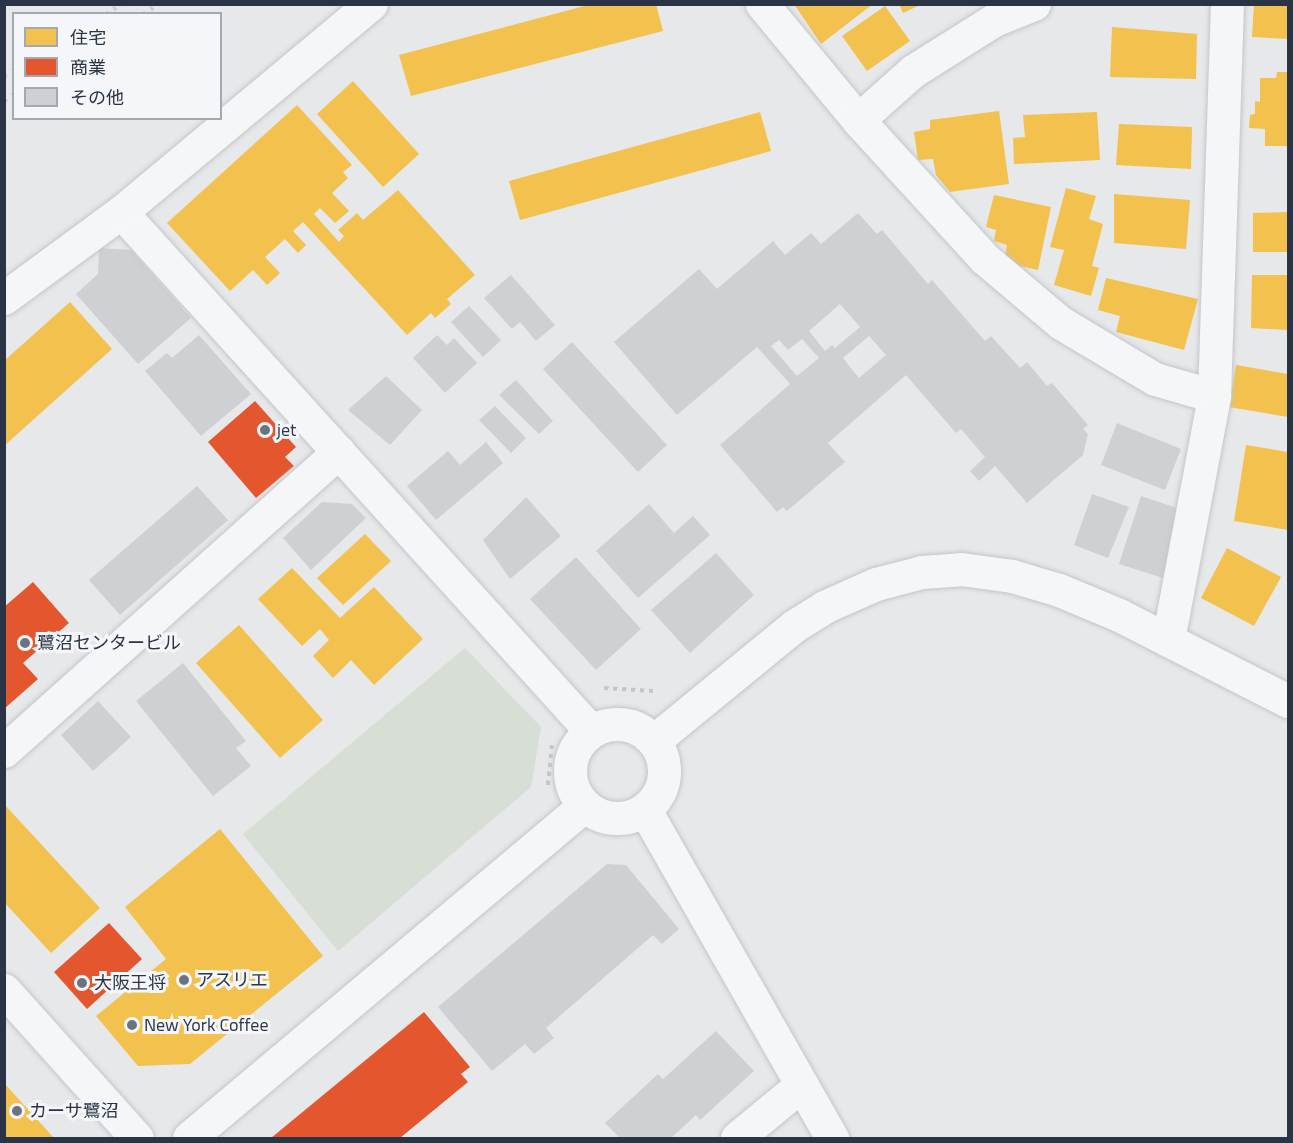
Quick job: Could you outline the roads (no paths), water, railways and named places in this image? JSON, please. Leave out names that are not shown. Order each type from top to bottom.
[{"type":"street","points":[[4,298],[121,212],[371,4]]},
{"type":"street","points":[[762,4],[858,120],[985,258],[1061,323],[1155,380],[1214,396]]},
{"type":"street","points":[[858,120],[913,71],[994,20],[1034,4]]},
{"type":"street","points":[[1168,640],[1214,396],[1227,4]]},
{"type":"street","points":[[121,212],[590,730]]},
{"type":"street","points":[[4,751],[339,452]]},
{"type":"street","points":[[656,739],[794,626],[824,607],[876,584],[922,572],[961,569],[1012,576],[1059,590],[1168,640],[1288,701]]},
{"type":"street","points":[[617,725],[634,728],[656,739],[663,751],[664,781],[657,797],[645,810],[614,818],[598,815],[584,806],[571,785],[571,767],[573,754],[590,730],[617,725]]},
{"type":"street","points":[[189,1138],[584,806]]},
{"type":"street","points":[[645,810],[832,1138]]},
{"type":"street","points":[[4,990],[137,1138]]},
{"type":"street","points":[[737,1138],[801,1085]]},
{"type":"railway","points":[[109,12],[121,4]]},
{"type":"railway","points":[[146,12],[158,4]]},
{"type":"railway","points":[[4,75],[12,71]]},
{"type":"railway","points":[[4,100],[12,95]]},
{"type":"place","name":"jet","points":[[265,430]]},
{"type":"place","name":"鷺沼センタービル","points":[[25,643]]},
{"type":"place","name":"アスリエ","points":[[184,980]]},
{"type":"place","name":"大阪王将","points":[[82,983]]},
{"type":"place","name":"New York Coffee","points":[[132,1025]]},
{"type":"place","name":"カーサ鷺沼","points":[[17,1111]]}]
